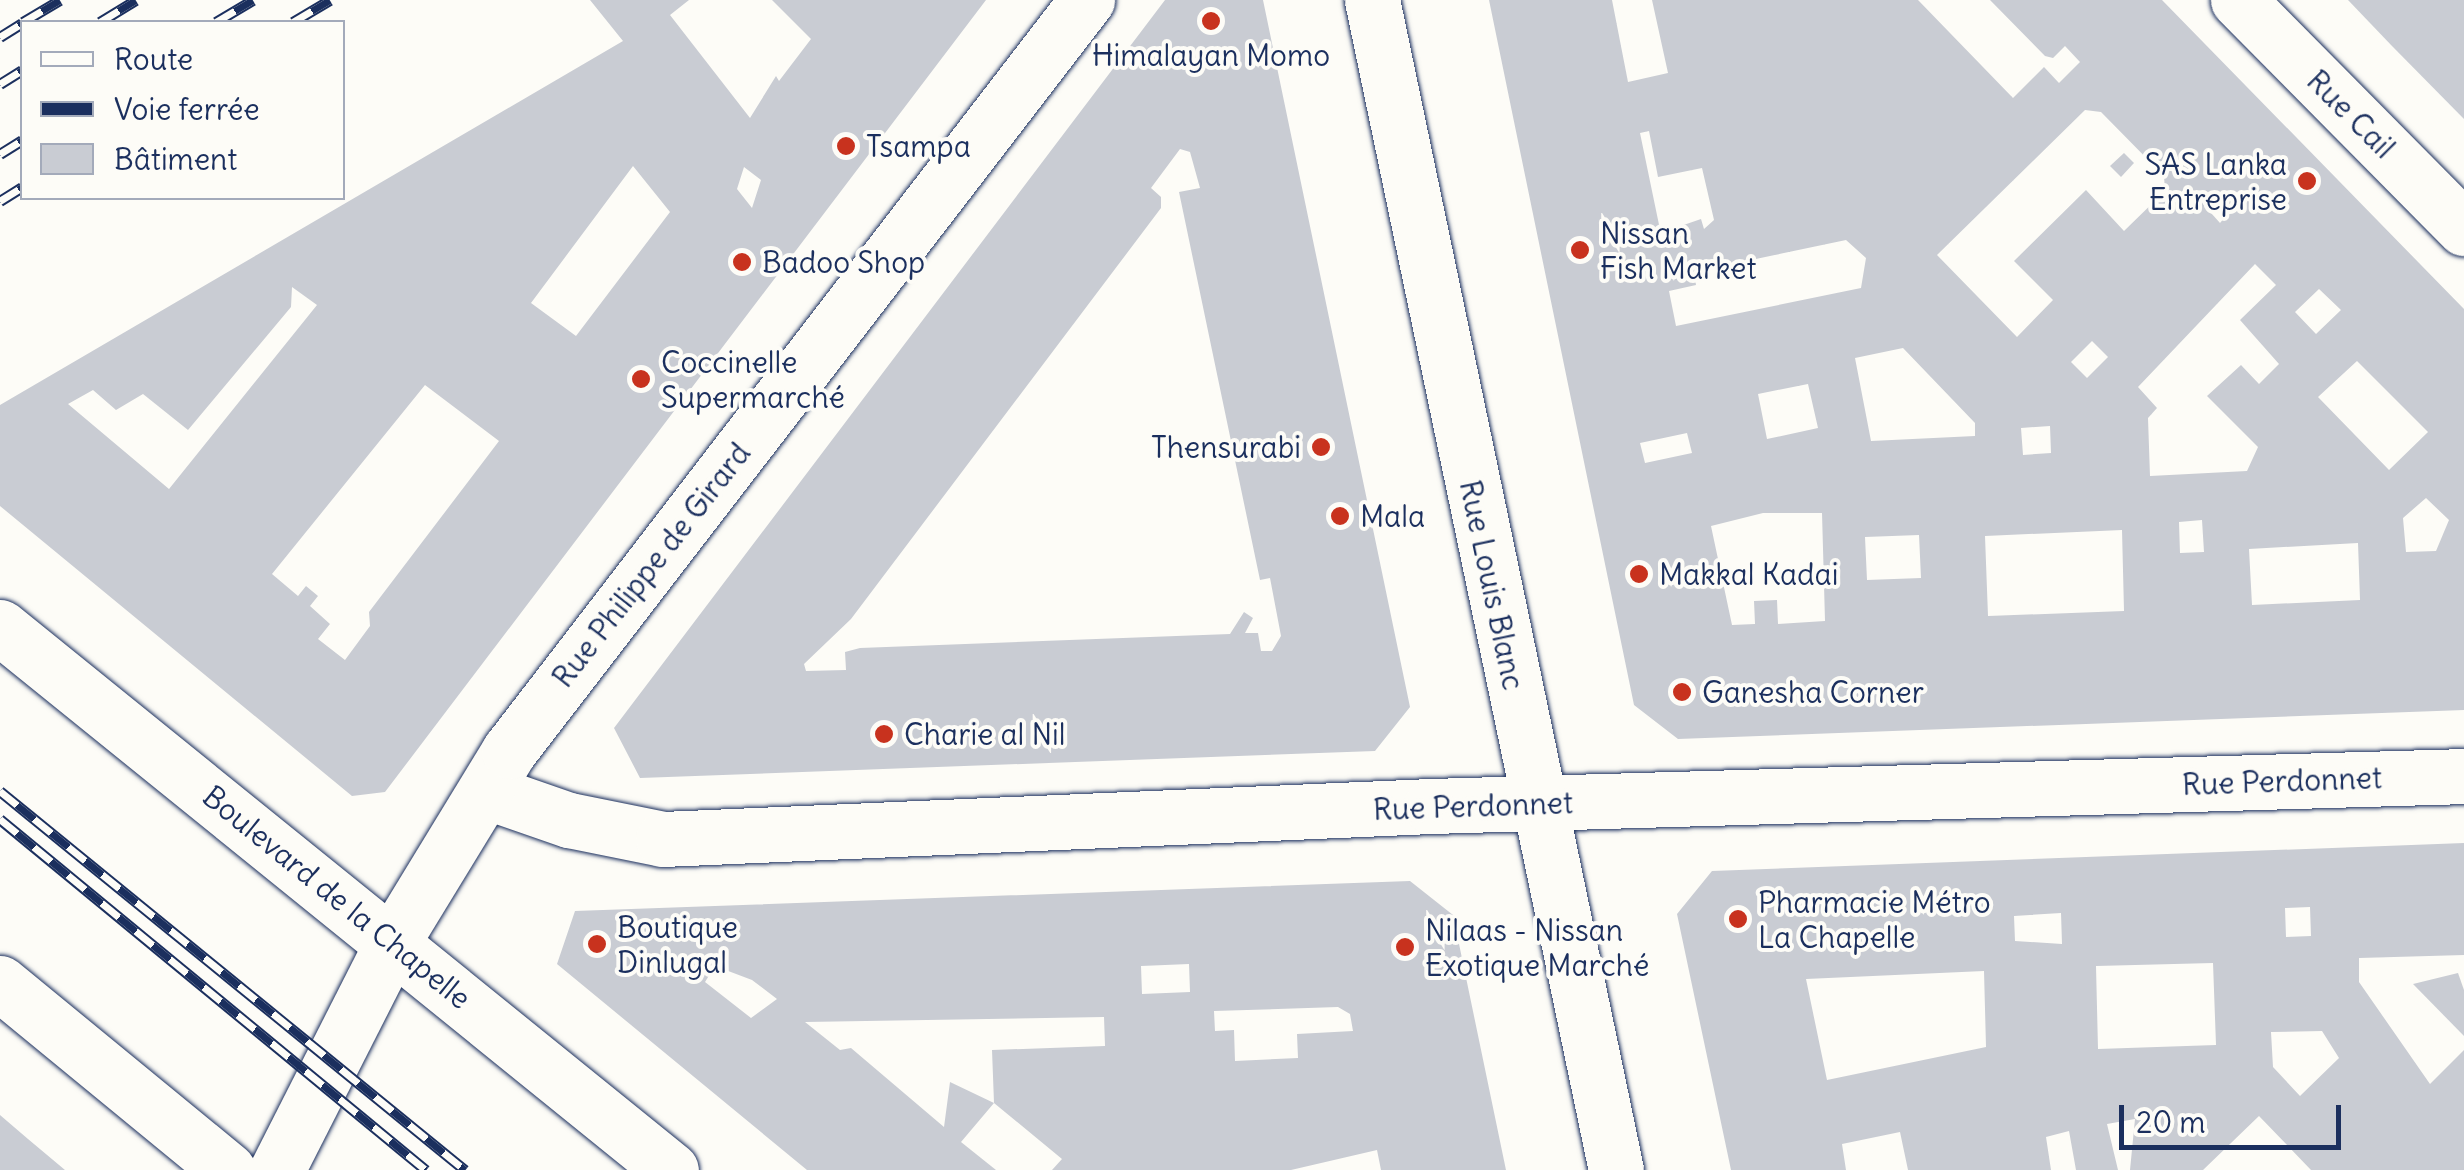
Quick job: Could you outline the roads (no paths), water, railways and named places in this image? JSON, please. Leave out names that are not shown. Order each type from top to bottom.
[{"type":"street","name":"Rue Philippe de Girard","points":[[277,1170],[392,941],[538,710],[1088,0]]},
{"type":"street","name":"Rue Louis Blanc","points":[[1372,0],[1616,1170]]},
{"type":"street","name":"Rue Cail","points":[[2238,0],[2464,228]]},
{"type":"street","name":"Boulevard de la Chapelle","points":[[0,627],[671,1170]]},
{"type":"street","name":"Rue Perdonnet","points":[[488,792],[569,820],[663,838],[1539,804],[2464,776]]},
{"type":"street","points":[[0,983],[228,1170]]},
{"type":"railway","points":[[26,20],[60,0]]},
{"type":"railway","points":[[103,20],[136,0]]},
{"type":"railway","points":[[219,20],[253,0]]},
{"type":"railway","points":[[296,20],[330,0]]},
{"type":"railway","points":[[0,37],[20,24]]},
{"type":"railway","points":[[0,84],[20,71]]},
{"type":"railway","points":[[0,154],[20,141]]},
{"type":"railway","points":[[0,201],[20,188]]},
{"type":"railway","points":[[0,791],[465,1170]]},
{"type":"railway","points":[[0,819],[426,1170]]},
{"type":"place","name":"Himalayan Momo","points":[[1211,21]]},
{"type":"place","name":"Tsampa","points":[[846,146]]},
{"type":"place","name":"SAS Lanka Entreprise","points":[[2307,181]]},
{"type":"place","name":"Nissan Fish Market","points":[[1580,250]]},
{"type":"place","name":"Badoo Shop","points":[[742,262]]},
{"type":"place","name":"Coccinelle Supermarché","points":[[641,379]]},
{"type":"place","name":"Thensurabi","points":[[1321,447]]},
{"type":"place","name":"Mala","points":[[1340,516]]},
{"type":"place","name":"Makkal Kadai","points":[[1639,574]]},
{"type":"place","name":"Ganesha Corner","points":[[1682,692]]},
{"type":"place","name":"Charie al Nil","points":[[884,734]]},
{"type":"place","name":"Pharmacie Métro La Chapelle","points":[[1738,919]]},
{"type":"place","name":"Boutique Dinlugal","points":[[597,944]]},
{"type":"place","name":"Nilaas - Nissan Exotique Marché","points":[[1405,947]]}]
